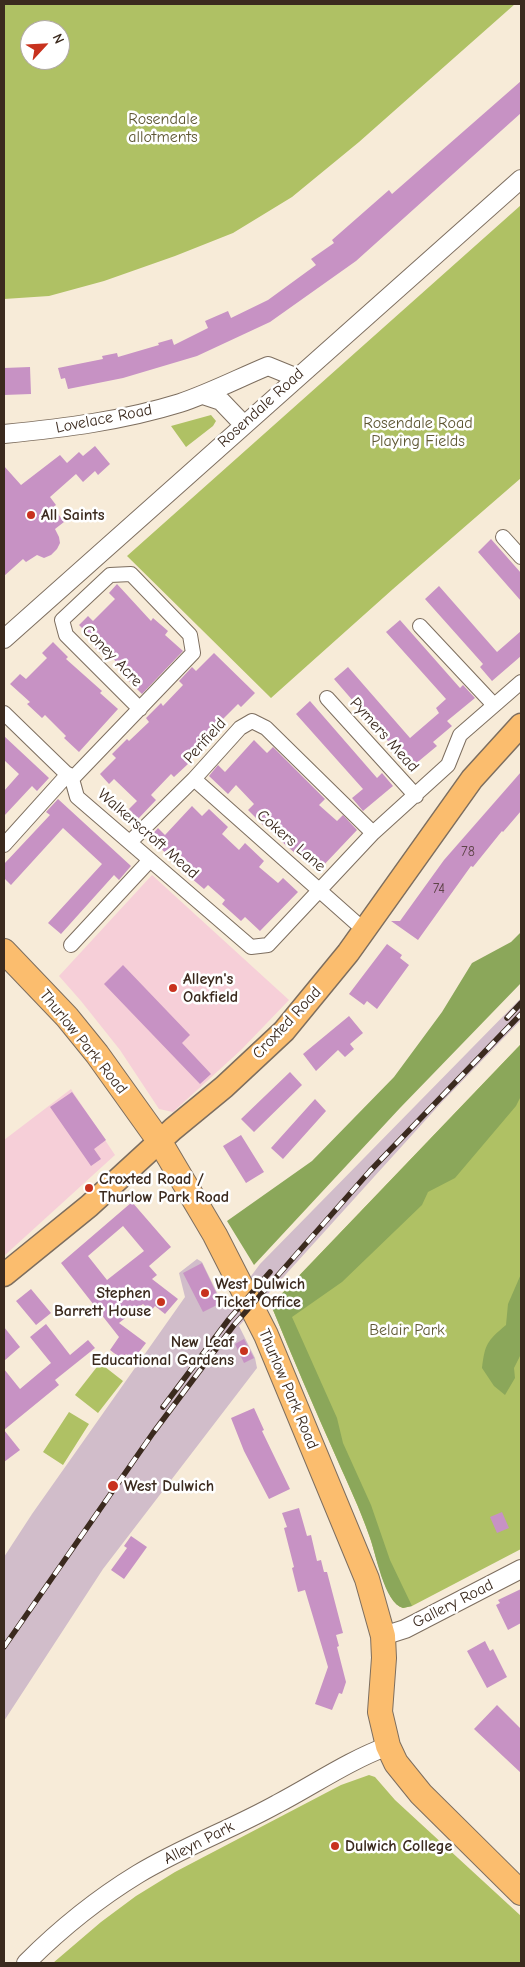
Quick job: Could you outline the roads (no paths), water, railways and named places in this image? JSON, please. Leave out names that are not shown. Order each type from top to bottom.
[{"type":"highway","name":"Thurlow Park Road","points":[[4,952],[67,1017],[109,1070],[160,1142],[206,1219],[258,1317],[367,1579],[383,1636],[384,1658],[380,1712],[388,1746],[396,1764],[421,1794],[521,1892]]},
{"type":"main road","name":"Croxted Road","points":[[4,1276],[89,1206],[190,1114],[224,1087],[284,1030],[326,982],[472,779],[521,725]]},
{"type":"street","name":"Rosendale Road","points":[[4,639],[243,424],[521,179]]},
{"type":"street","name":"Lovelace Road","points":[[4,434],[76,427],[138,414],[203,395],[268,366],[278,368],[295,378]]},
{"type":"street","points":[[203,395],[222,402],[243,424]]},
{"type":"street","points":[[503,538],[521,557]]},
{"type":"street","name":"Coney Acre","points":[[4,845],[140,709],[193,653],[190,635],[131,574],[110,575],[62,620],[66,635],[140,709]]},
{"type":"street","points":[[420,626],[494,705]]},
{"type":"street","name":"Pymers Mead","points":[[261,947],[268,946],[373,833],[448,765],[460,735],[521,682]]},
{"type":"street","name":"Pymers Mead","points":[[327,698],[416,796]]},
{"type":"street","name":"Walkerscroft Mead","points":[[4,713],[70,777],[77,797],[251,947],[261,947]]},
{"type":"street","name":"Perifield","points":[[131,842],[194,779],[240,728],[252,720],[266,728],[373,833]]},
{"type":"street","name":"Cokers Lane","points":[[194,779],[364,930]]},
{"type":"street","points":[[71,945],[150,860]]},
{"type":"street","name":"Gallery Road","points":[[383,1636],[406,1629],[521,1569]]},
{"type":"street","name":"Alleyn Park","points":[[26,1963],[49,1940],[80,1914],[140,1873],[276,1805],[353,1760],[388,1746]]},
{"type":"railway","points":[[507,1018],[521,1003]]},
{"type":"railway","points":[[4,1647],[153,1433],[234,1325],[370,1171],[521,1014]]},
{"type":"railway","points":[[163,1407],[229,1319],[270,1272]]},
{"type":"place","name":"All Saints","points":[[31,515]]},
{"type":"place","name":"Alleyn's Oakfield","points":[[173,988]]},
{"type":"place","name":"Croxted Road / Thurlow Park Road","points":[[89,1188]]},
{"type":"place","name":"West Dulwich Ticket Office","points":[[205,1293]]},
{"type":"place","name":"Stephen Barrett House","points":[[161,1302]]},
{"type":"place","name":"New Leaf Educational Gardens","points":[[244,1351]]},
{"type":"place","name":"West Dulwich","points":[[113,1486]]},
{"type":"place","name":"Dulwich College","points":[[335,1846]]},
{"type":"park label","name":"Rosendale allotments","points":[[163,128]]},
{"type":"park label","name":"Rosendale Road Playing Fields","points":[[418,432]]},
{"type":"park label","name":"Belair Park","points":[[407,1330]]}]
